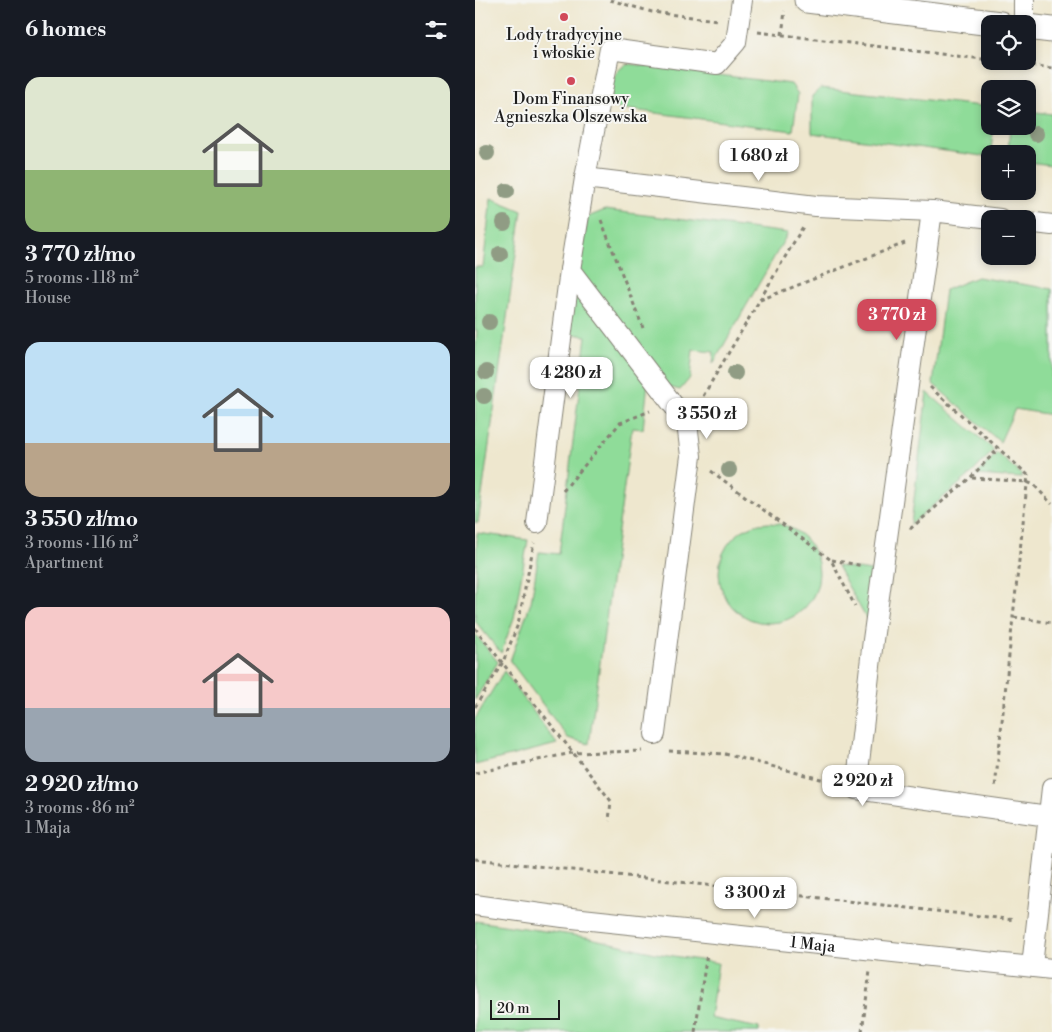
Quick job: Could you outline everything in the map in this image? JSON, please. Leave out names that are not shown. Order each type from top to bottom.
[{"type":"street","points":[[537,523],[570,270],[585,178],[610,50],[717,64],[736,42],[741,0]]},
{"type":"street","points":[[1024,0],[1024,15]]},
{"type":"street","points":[[796,4],[981,22]]},
{"type":"street","points":[[1036,28],[1052,30]]},
{"type":"street","points":[[585,178],[816,206],[932,211],[981,217]]},
{"type":"street","points":[[932,211],[873,640],[856,789],[1049,816]]},
{"type":"street","points":[[1036,223],[1052,225]]},
{"type":"street","points":[[570,270],[687,423],[691,456],[652,743]]},
{"type":"street","points":[[1032,966],[1052,788]]},
{"type":"street","name":"1 Maja","points":[[475,905],[563,917],[1052,969]]},
{"type":"path","points":[[610,0],[652,12],[723,21],[738,30],[981,59]]},
{"type":"path","points":[[782,35],[796,4]]},
{"type":"path","points":[[1036,66],[1052,68]]},
{"type":"path","points":[[687,423],[816,206]]},
{"type":"path","points":[[599,215],[646,334]]},
{"type":"path","points":[[760,300],[929,234]]},
{"type":"path","points":[[911,370],[1028,475],[993,808]]},
{"type":"path","points":[[563,492],[620,423],[671,403]]},
{"type":"path","points":[[888,540],[899,537],[971,478],[999,448]]},
{"type":"path","points":[[691,456],[831,560],[873,640]]},
{"type":"path","points":[[971,478],[1027,482],[1033,485],[1052,504]]},
{"type":"path","points":[[475,707],[503,662],[517,624],[537,523]]},
{"type":"path","points":[[831,560],[884,570]]},
{"type":"path","points":[[1014,618],[1052,623]]},
{"type":"path","points":[[475,628],[571,753],[611,801],[609,821]]},
{"type":"path","points":[[475,773],[571,753],[652,743]]},
{"type":"path","points":[[668,751],[725,754],[856,789]]},
{"type":"path","points":[[475,859],[1037,923]]},
{"type":"path","points":[[695,1032],[708,945]]},
{"type":"path","points":[[862,1032],[871,962]]},
{"type":"green space","points":[[630,64],[791,84],[798,94],[793,131],[610,107],[615,75],[623,66]]},
{"type":"green space","points":[[821,88],[981,106],[981,135],[993,135],[992,145],[981,145],[981,156],[812,133],[812,96]]},
{"type":"green space","points":[[1036,112],[1052,114],[1052,165],[1036,163],[1036,145],[1009,145],[1009,135],[1036,135]]},
{"type":"green space","points":[[491,198],[522,211],[478,523],[475,523],[475,357],[477,330],[475,330],[475,267],[483,267]]},
{"type":"green space","points":[[605,210],[788,233],[713,364],[714,352],[693,350],[690,378],[680,390],[648,382],[643,429],[632,428],[589,744],[568,738],[510,661],[531,602],[539,552],[559,554],[586,336],[566,333],[588,217]]},
{"type":"green space","points":[[977,277],[1052,289],[1052,415],[1015,409],[1000,442],[933,384],[945,290]]},
{"type":"green space","points":[[927,392],[994,450],[970,475],[911,524]]},
{"type":"green space","points":[[997,453],[1021,474],[1021,478],[976,475]]},
{"type":"green space","points":[[769,523],[788,527],[804,538],[815,554],[819,573],[815,592],[804,608],[788,619],[769,623],[750,619],[734,608],[723,592],[719,573],[723,554],[734,538],[750,527]]},
{"type":"green space","points":[[477,533],[528,540],[514,618],[501,653],[475,621]]},
{"type":"green space","points":[[837,566],[878,572],[871,627]]},
{"type":"green space","points":[[475,634],[498,662],[475,700]]},
{"type":"green space","points":[[504,671],[557,744],[475,765],[475,719]]},
{"type":"green space","points":[[475,921],[586,937],[655,953],[718,963],[710,1018],[759,1028],[759,1032],[475,1032]]},
{"type":"place","name":"Lody tradycyjne i włoskie","points":[[564,17]]},
{"type":"place","name":"Dom Finansowy Agnieszka Olszewska","points":[[571,81]]}]
